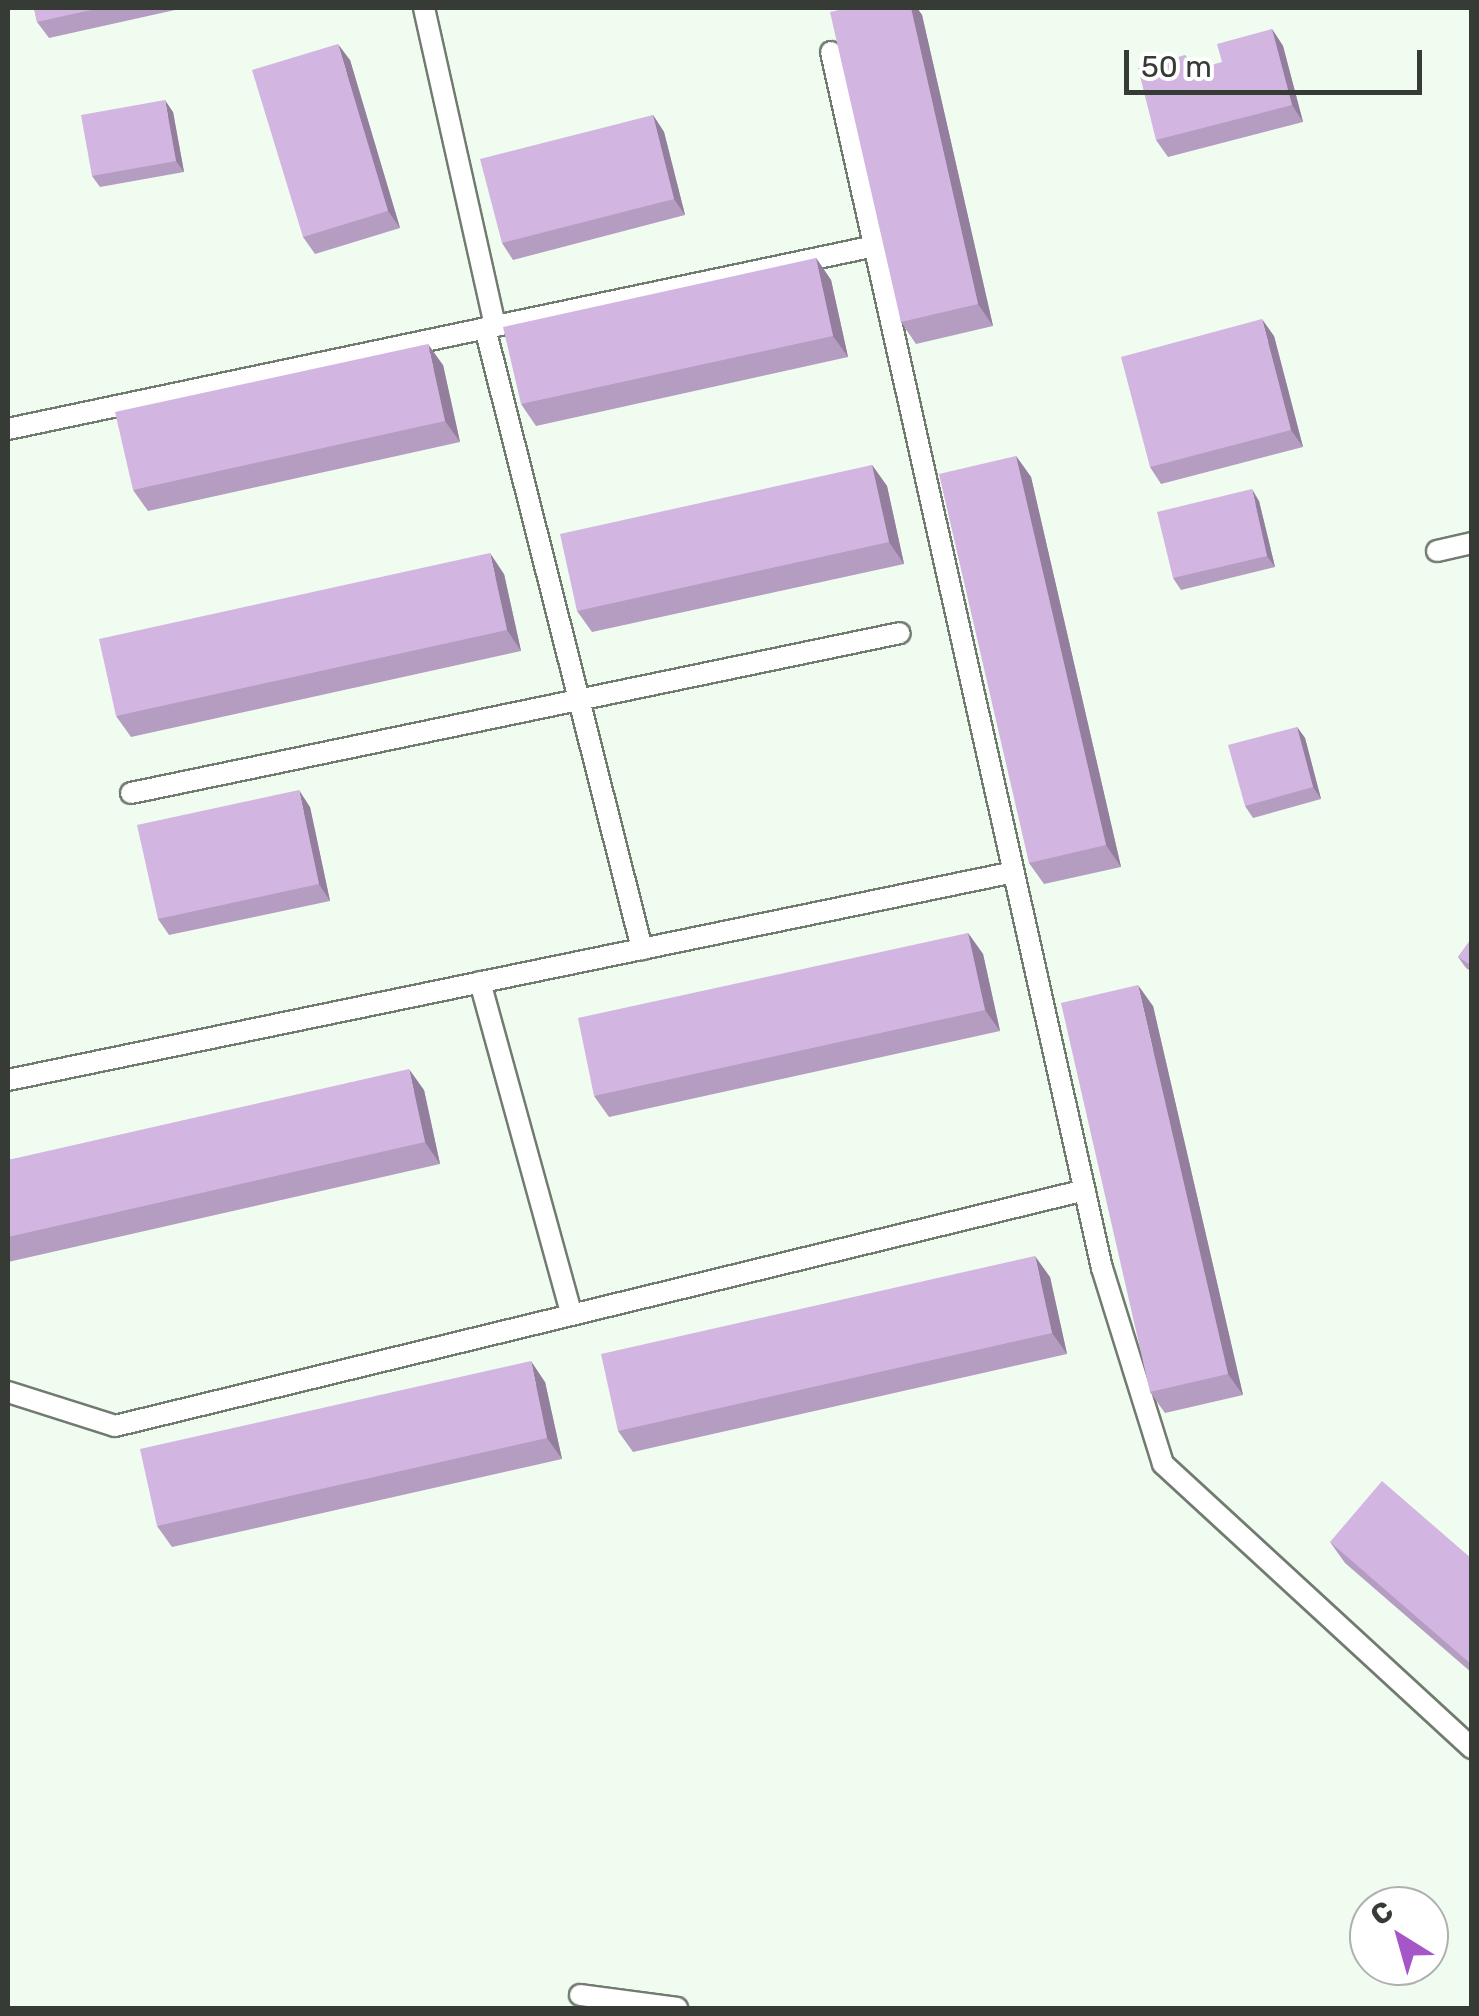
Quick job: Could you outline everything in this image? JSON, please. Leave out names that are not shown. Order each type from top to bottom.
[{"type":"lane","points":[[424,8],[490,327],[576,701],[642,949]]},
{"type":"lane","points":[[831,52],[1085,1190],[1163,1464],[1472,1748]]},
{"type":"lane","points":[[8,429],[875,246]]},
{"type":"lane","points":[[1437,551],[1472,543]]},
{"type":"lane","points":[[131,793],[900,633]]},
{"type":"lane","points":[[8,1080],[1014,872]]},
{"type":"lane","points":[[480,982],[572,1315]]},
{"type":"lane","points":[[8,1392],[114,1426],[1085,1190]]},
{"type":"lane","points":[[580,1995],[677,2008]]},
{"type":"building","points":[[34,8],[100,8],[37,22]]},
{"type":"building","points":[[848,8],[911,8],[978,304],[901,322],[830,12]]},
{"type":"building","points":[[1272,29],[1292,105],[1156,140],[1138,68],[1185,55],[1189,71],[1222,62],[1217,44]]},
{"type":"building","points":[[338,44],[388,211],[303,237],[252,70]]},
{"type":"building","points":[[165,100],[176,161],[92,176],[81,115]]},
{"type":"building","points":[[653,115],[674,199],[502,243],[480,159]]},
{"type":"building","points":[[816,258],[833,336],[521,404],[503,327]]},
{"type":"building","points":[[1262,319],[1291,430],[1150,467],[1121,357]]},
{"type":"building","points":[[428,344],[445,421],[133,490],[115,412]]},
{"type":"building","points":[[1016,456],[1106,845],[1029,863],[939,474]]},
{"type":"building","points":[[872,465],[889,542],[577,611],[560,534]]},
{"type":"building","points":[[1252,489],[1267,556],[1173,578],[1157,512]]},
{"type":"building","points":[[490,553],[507,630],[116,716],[99,639]]},
{"type":"building","points":[[1297,727],[1313,787],[1245,806],[1228,745]]},
{"type":"building","points":[[299,790],[319,884],[158,919],[137,825]]},
{"type":"building","points":[[968,933],[985,1010],[594,1096],[578,1018]]},
{"type":"building","points":[[1472,938],[1472,966],[1458,957]]},
{"type":"building","points":[[1138,985],[1228,1374],[1150,1392],[1061,1003]]},
{"type":"building","points":[[409,1069],[425,1142],[8,1237],[8,1160]]},
{"type":"building","points":[[1035,1256],[1052,1333],[618,1431],[601,1354]]},
{"type":"building","points":[[531,1361],[547,1438],[157,1526],[140,1449]]},
{"type":"building","points":[[1382,1481],[1472,1559],[1472,1665],[1330,1542]]}]
